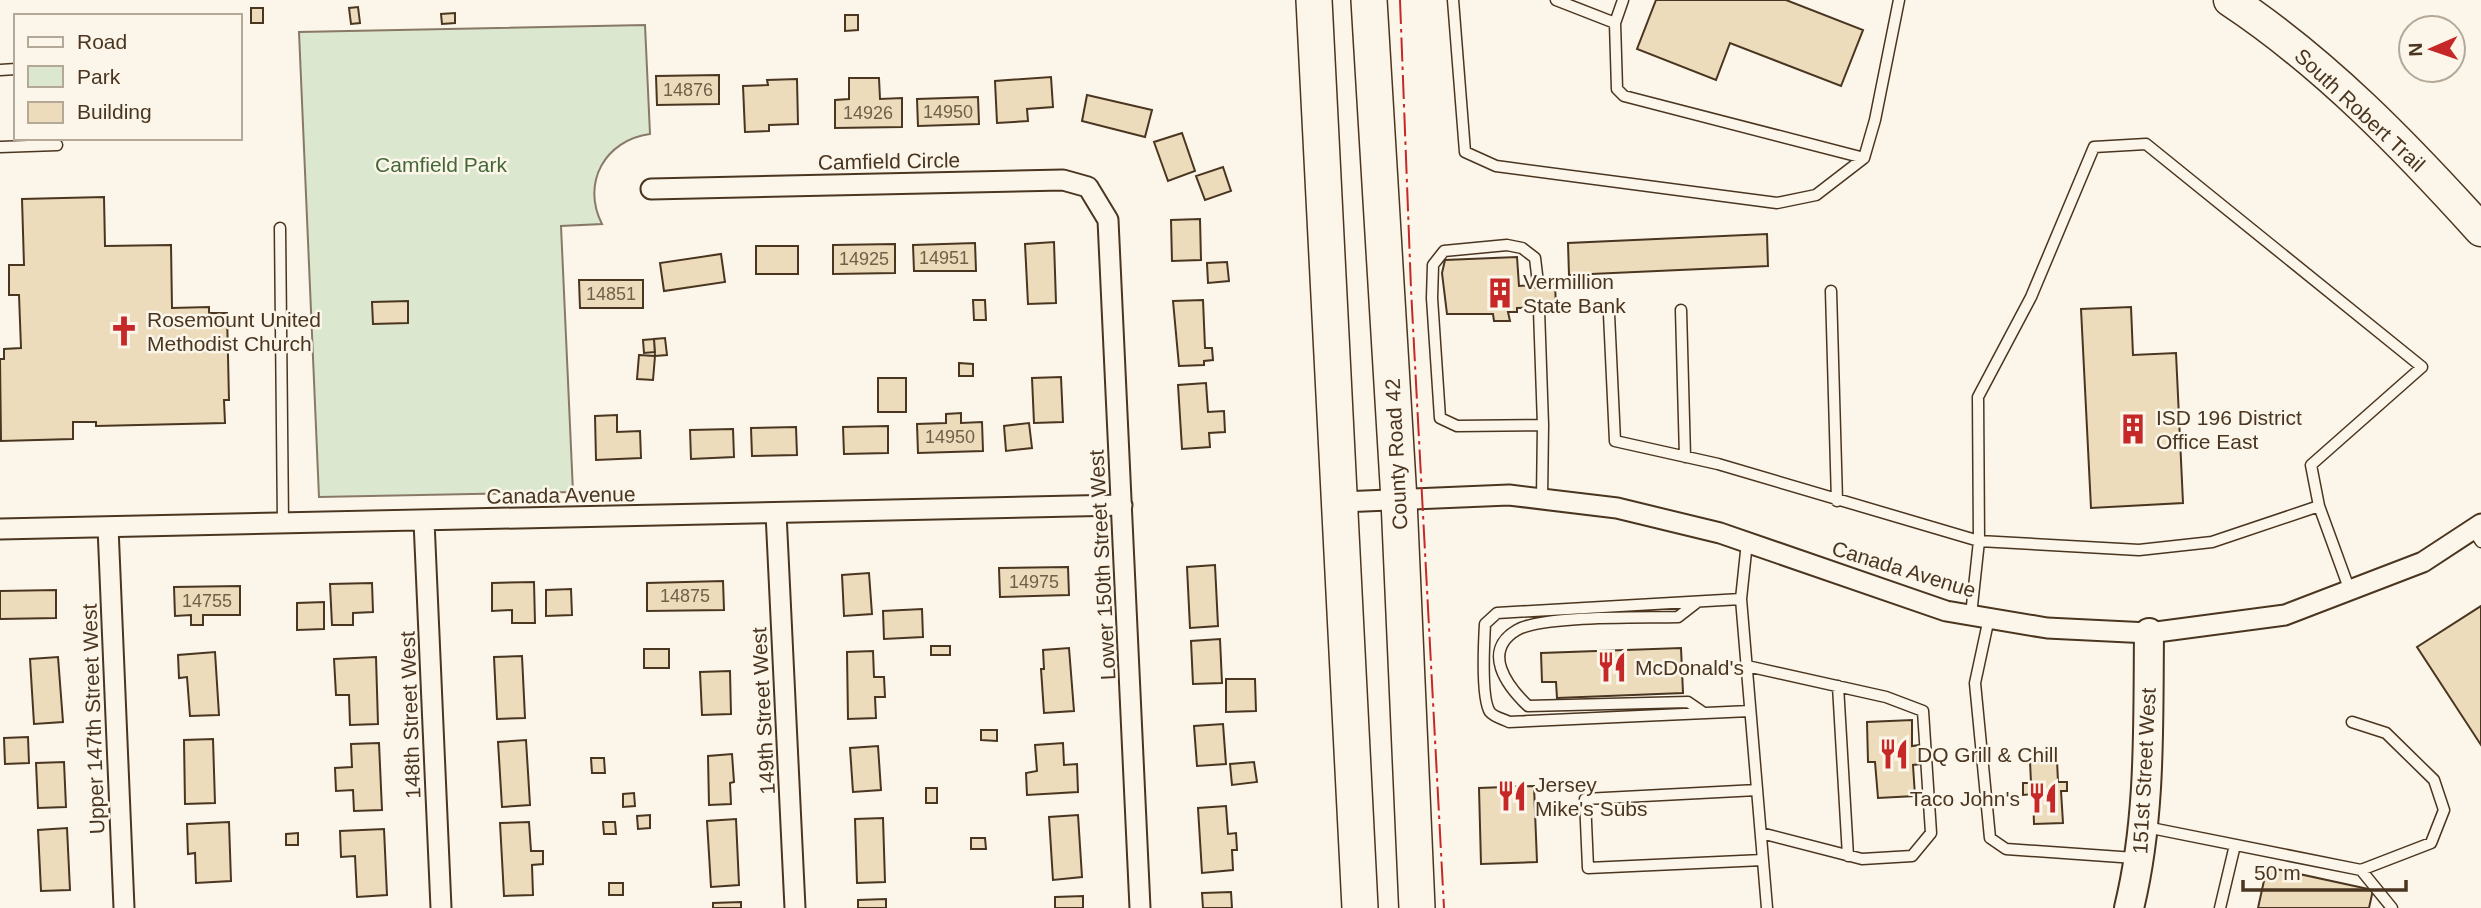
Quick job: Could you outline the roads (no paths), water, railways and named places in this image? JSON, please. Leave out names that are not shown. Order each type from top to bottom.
[{"type":"highway","points":[[1314,0],[1360,908]]},
{"type":"highway","name":"County Road 42","points":[[1368,0],[1399,499],[1417,908]]},
{"type":"highway","points":[[1351,707],[1360,758],[1368,908]]},
{"type":"main road","name":"South Robert Trail","points":[[2230,0],[2259,19],[2347,92],[2481,230]]},
{"type":"street","name":"Camfield Circle","points":[[651,189],[1063,180],[1088,187],[1108,220]]},
{"type":"street","name":"Lower 150th Street West","points":[[1108,220],[1140,908]]},
{"type":"street","name":"Canada Avenue","points":[[1341,502],[1510,495],[1617,508],[1720,533],[1946,611],[2047,628],[2149,633],[2285,615],[2423,562],[2478,532]]},
{"type":"street","name":"Canada Avenue","points":[[0,530],[1122,505]]},
{"type":"street","name":"149th Street West","points":[[776,513],[795,908]]},
{"type":"street","name":"148th Street West","points":[[424,521],[441,908]]},
{"type":"street","name":"Upper 147th Street West","points":[[108,527],[124,908]]},
{"type":"street","name":"151st Street West","points":[[2129,908],[2139,858],[2148,767],[2149,633]]},
{"type":"lane","points":[[1453,0],[1465,152],[1496,166],[1777,203],[1816,195],[1864,158],[1875,120],[1899,0]]},
{"type":"lane","points":[[1556,0],[1615,23]]},
{"type":"lane","points":[[1623,0],[1615,23],[1617,89],[1624,96],[1864,158]]},
{"type":"lane","points":[[2139,858],[2006,849],[1990,838],[1975,682],[1980,617],[1978,397],[2031,298],[2094,148],[2146,144],[2422,367],[2311,465],[2319,506],[2350,590]]},
{"type":"lane","points":[[0,146],[57,145]]},
{"type":"lane","points":[[280,228],[283,524]]},
{"type":"lane","points":[[1538,283],[1535,258],[1522,248],[1507,245],[1444,251],[1433,265],[1432,298],[1440,418],[1457,426],[1543,425]]},
{"type":"lane","points":[[1830,291],[1837,501]]},
{"type":"lane","points":[[1539,310],[1543,425],[1542,499]]},
{"type":"lane","points":[[1681,310],[1685,457]]},
{"type":"lane","points":[[1609,314],[1615,440],[1718,464],[1979,541],[2139,550],[2211,542],[2319,506]]},
{"type":"lane","points":[[1747,542],[1741,599],[1767,908]]},
{"type":"lane","points":[[1741,599],[1497,612],[1486,624],[1484,671],[1487,706],[1492,714],[1509,722],[1750,711]]},
{"type":"lane","points":[[1696,603],[1678,617],[1544,622],[1518,629],[1502,643],[1499,657],[1502,672],[1510,688],[1528,706],[1688,702],[1704,713]]},
{"type":"lane","points":[[1747,666],[1886,697],[1923,711],[1931,833],[1912,856],[1862,859],[1761,834]]},
{"type":"lane","points":[[1838,686],[1849,856]]},
{"type":"lane","points":[[2142,827],[2361,870],[2431,843],[2444,810],[2434,780],[2386,733],[2352,722]]},
{"type":"lane","points":[[1758,790],[1585,799],[1588,868],[1763,860]]},
{"type":"lane","points":[[2220,908],[2235,845]]},
{"type":"lane","points":[[2361,870],[2392,908]]},
{"type":"place","name":"Vermillion State Bank","points":[[1500,293]]},
{"type":"place","name":"Rosemount United Methodist Church","points":[[124,331]]},
{"type":"place","name":"ISD 196 District Office East","points":[[2133,429]]},
{"type":"place","name":"McDonald's","points":[[1612,667]]},
{"type":"place","name":"DQ Grill & Chill","points":[[1894,754]]},
{"type":"place","name":"Jersey Mike's Subs","points":[[1512,796]]},
{"type":"place","name":"Taco John's","points":[[2043,798]]},
{"type":"park label","name":"Camfield Park","points":[[441,164]]}]
